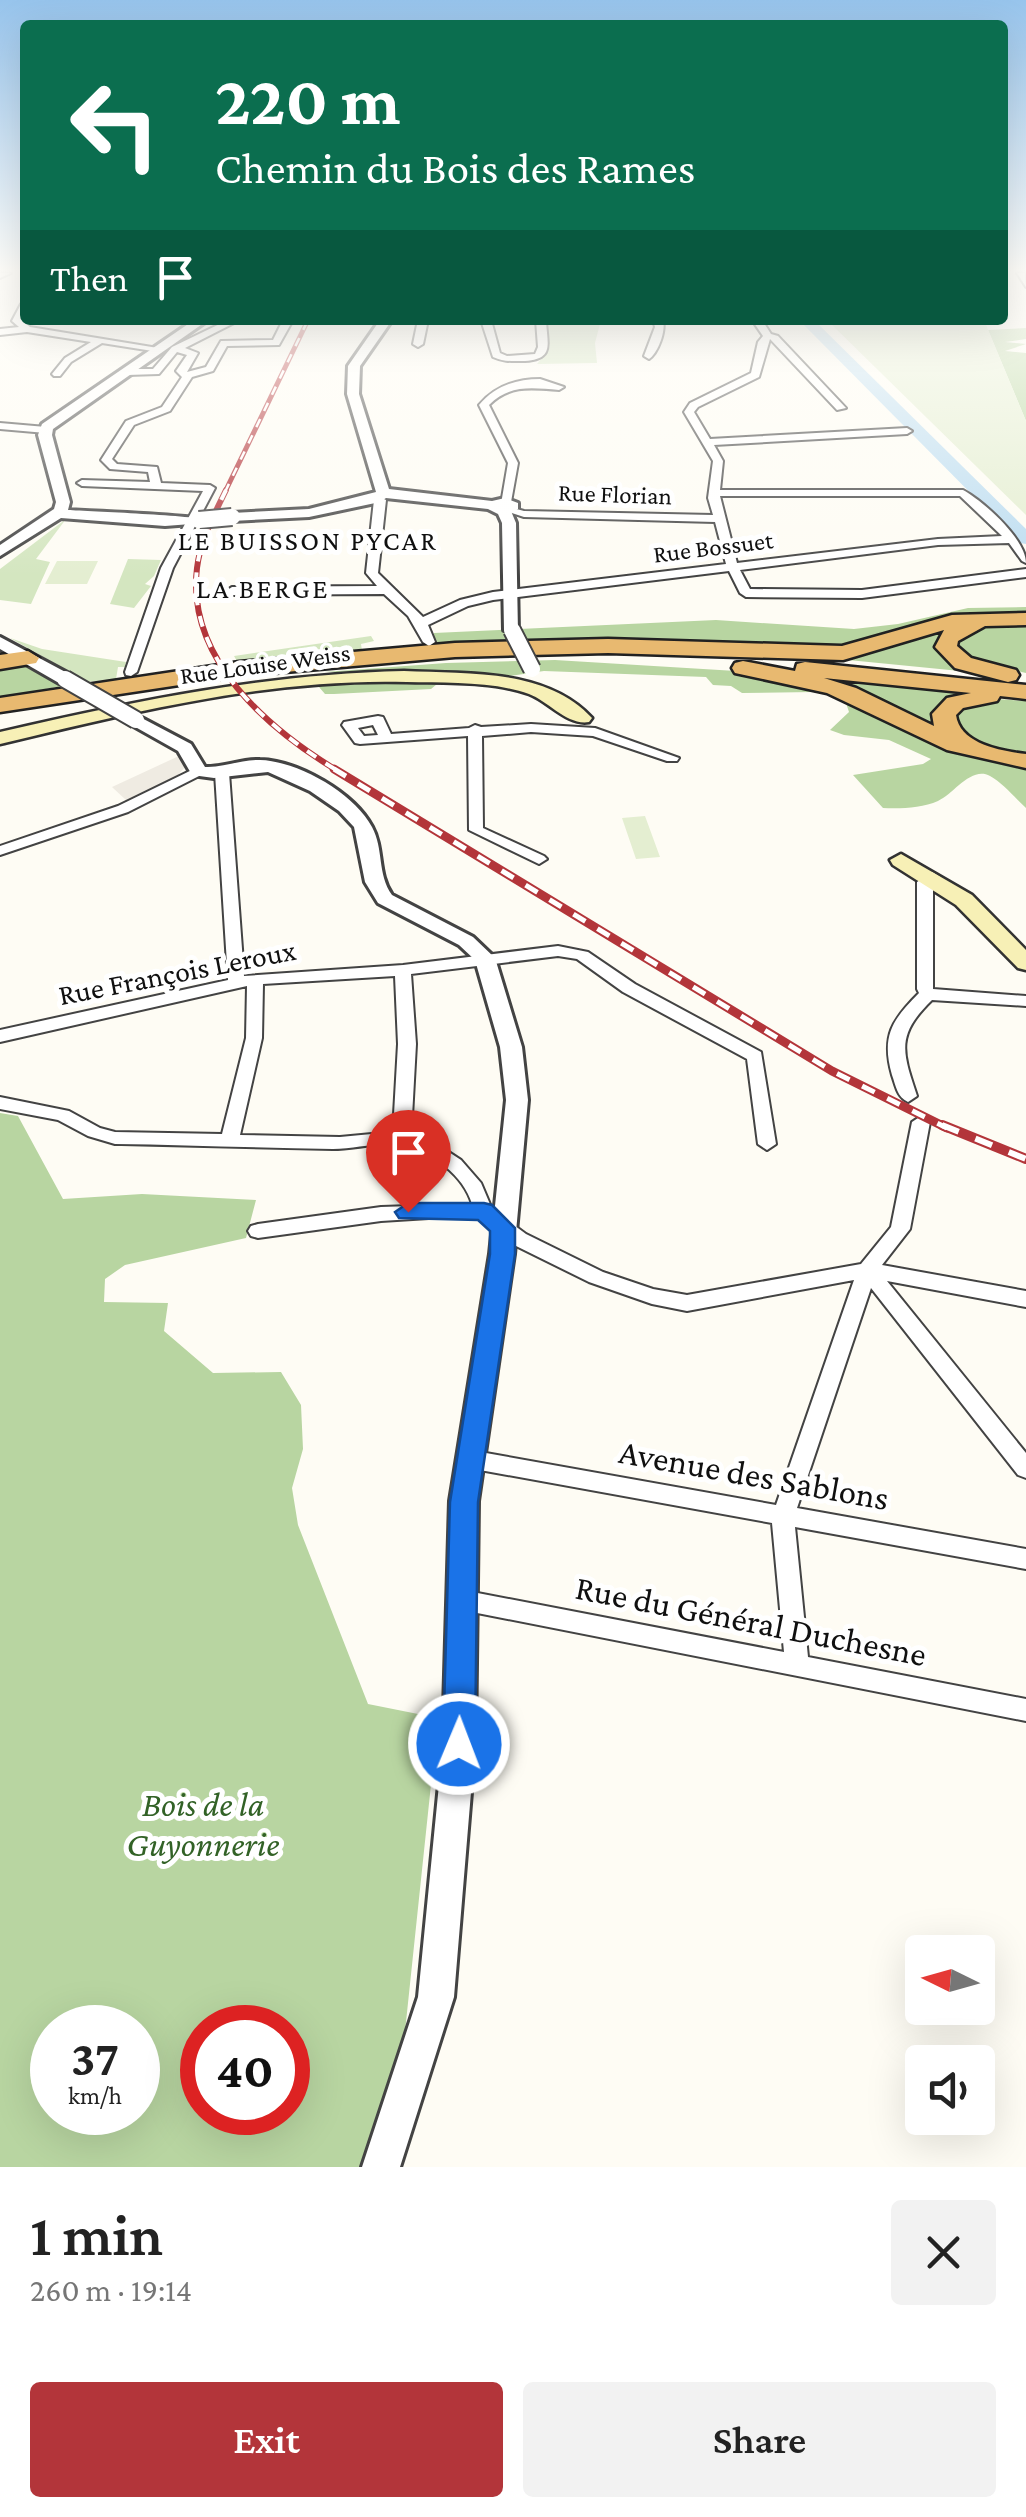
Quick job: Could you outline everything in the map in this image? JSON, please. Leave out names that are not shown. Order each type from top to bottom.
[{"type":"highway","points":[[0,705],[111,686],[382,654],[532,647],[843,653],[952,622],[1026,621]]},
{"type":"highway","points":[[1026,621],[963,627],[947,639],[946,646],[952,655],[979,670],[1026,680]]},
{"type":"highway","points":[[719,651],[1026,680]]},
{"type":"highway","points":[[616,656],[738,668],[810,680],[867,701],[968,752],[1026,758]]},
{"type":"highway","points":[[0,714],[128,690],[376,662],[616,656],[770,665],[1026,694]]},
{"type":"highway","points":[[1026,694],[965,699],[948,708],[944,721],[952,734],[970,744],[1026,758]]},
{"type":"main road","name":"Rue Louise Weiss","points":[[0,738],[256,686],[318,678],[400,674],[533,682]]},
{"type":"main road","points":[[533,682],[588,725]]},
{"type":"main road","points":[[901,860],[964,900],[1026,963]]},
{"type":"street","points":[[0,426],[46,430],[124,374]]},
{"type":"street","points":[[156,486],[153,469],[114,467],[106,460],[130,422],[166,409],[190,374]]},
{"type":"street","points":[[354,374],[353,394],[382,497],[372,573],[385,590],[424,622],[429,642]]},
{"type":"street","points":[[756,374],[690,408],[689,416],[710,442],[718,461],[714,493],[733,568],[746,594],[862,594],[1026,573]]},
{"type":"street","points":[[809,374],[841,408]]},
{"type":"street","points":[[522,385],[495,393],[484,406],[513,464],[503,507],[510,523],[512,630],[533,682]]},
{"type":"street","points":[[0,552],[62,507],[46,430]]},
{"type":"street","points":[[710,442],[906,432]]},
{"type":"street","points":[[82,482],[210,488],[164,578],[131,672]]},
{"type":"street","points":[[714,493],[963,492],[1012,539],[1026,559]]},
{"type":"street","name":"Rue Florian","points":[[56,513],[194,521],[309,513],[382,497],[503,507],[524,514],[720,519]]},
{"type":"street","name":"Rue Bossuet","points":[[424,622],[464,603],[509,594],[938,542],[1012,539]]},
{"type":"street","points":[[232,591],[385,590]]},
{"type":"street","points":[[9,654],[65,679],[186,748],[198,771]]},
{"type":"street","points":[[386,737],[588,725],[672,758]]},
{"type":"street","points":[[475,729],[476,830],[539,859]]},
{"type":"street","points":[[0,851],[123,809],[198,771],[222,772],[256,765],[279,768],[349,808],[367,833],[376,890],[466,941],[485,958],[511,1046],[516,1100],[493,1220]]},
{"type":"street","points":[[222,772],[254,1038],[230,1139]]},
{"type":"street","points":[[928,994],[925,882],[932,877]]},
{"type":"street","name":"Rue François Leroux","points":[[0,1036],[245,982],[403,970],[558,950],[582,955],[629,988],[755,1056],[767,1144]]},
{"type":"street","points":[[402,1139],[407,1044],[403,970]]},
{"type":"street","points":[[908,1096],[893,1037],[900,1022],[928,994],[1026,1001]]},
{"type":"street","points":[[0,1103],[63,1115],[94,1132],[116,1138],[343,1143],[402,1139],[426,1148],[473,1181],[493,1220],[502,1254],[464,1502],[459,1744],[436,1997],[381,2167]]},
{"type":"street","points":[[798,1666],[783,1516],[866,1270],[900,1228],[914,1172],[920,1122]]},
{"type":"street","points":[[258,1231],[380,1214],[462,1209],[493,1220],[596,1276],[652,1296],[687,1302],[743,1296],[866,1270],[1026,1299]]},
{"type":"street","points":[[866,1270],[1026,1469]]},
{"type":"street","name":"Avenue des Sablons","points":[[469,1459],[1026,1558]]},
{"type":"street","name":"Rue du Général Duchesne","points":[[462,1600],[1026,1710]]},
{"type":"green space","points":[[882,374],[1007,374],[1026,421],[1026,515]]},
{"type":"green space","points":[[1006,374],[1026,374],[1026,421]]},
{"type":"green space","points":[[66,519],[36,559],[50,562],[31,604],[0,600],[0,569]]},
{"type":"green space","points":[[128,559],[161,560],[154,576],[145,584],[151,586],[134,608],[110,604]]},
{"type":"green space","points":[[57,561],[98,561],[87,584],[45,584]]},
{"type":"green space","points":[[1026,607],[1026,615],[854,646],[431,644],[434,633],[716,620],[854,629],[898,624],[968,608]]},
{"type":"green space","points":[[950,624],[939,643],[970,672],[828,658]]},
{"type":"green space","points":[[1026,626],[1026,673],[975,662],[956,648],[956,635],[975,627]]},
{"type":"green space","points":[[371,636],[374,641],[361,644],[362,651],[239,665],[234,656]]},
{"type":"green space","points":[[10,638],[42,649],[126,662],[125,667],[118,667],[116,679],[87,682]]},
{"type":"green space","points":[[555,660],[736,671],[815,688],[814,692],[742,693],[731,686],[713,685],[706,677],[544,671],[495,678],[448,675],[431,689],[325,694],[319,687],[324,682],[429,673],[324,672]]},
{"type":"green space","points":[[20,664],[63,686],[0,697],[0,665]]},
{"type":"green space","points":[[816,676],[975,693],[949,700],[937,729]]},
{"type":"green space","points":[[997,699],[1026,701],[1026,752],[981,745],[960,734],[955,712],[962,706]]},
{"type":"green space","points":[[845,700],[955,751],[1026,765],[1026,808],[1000,783],[983,774],[969,778],[932,803],[883,808],[853,775],[923,764],[931,759],[889,740],[830,730],[849,712]]},
{"type":"green space","points":[[645,816],[660,857],[636,859],[622,818]]},
{"type":"green space","name":"Bois de la Guyonnerie","points":[[0,1113],[18,1116],[63,1199],[142,1194],[256,1200],[246,1238],[125,1265],[105,1279],[104,1302],[168,1303],[164,1331],[213,1373],[281,1372],[301,1405],[303,1449],[292,1488],[298,1525],[368,1704],[438,1718],[402,2060],[365,2167],[0,2167]]},
{"type":"shaded area","points":[[181,755],[185,767],[177,776],[126,800],[112,787]]},
{"type":"waterway","points":[[860,374],[1026,539]]},
{"type":"railway","points":[[225,492],[282,374]]},
{"type":"railway","points":[[226,490],[204,538],[197,568],[197,601],[205,632],[218,661],[237,688],[285,734],[338,771]]},
{"type":"railway","points":[[334,769],[832,1071],[947,1128]]},
{"type":"railway","points":[[942,1125],[1026,1159]]},
{"type":"district","name":"LE BUISSON PYCAR","points":[[308,540]]},
{"type":"district","name":"LA BERGE","points":[[263,588]]},
{"type":"route","points":[[408,1212],[484,1212],[502,1228],[502,1254],[464,1502],[459,1744]]}]
